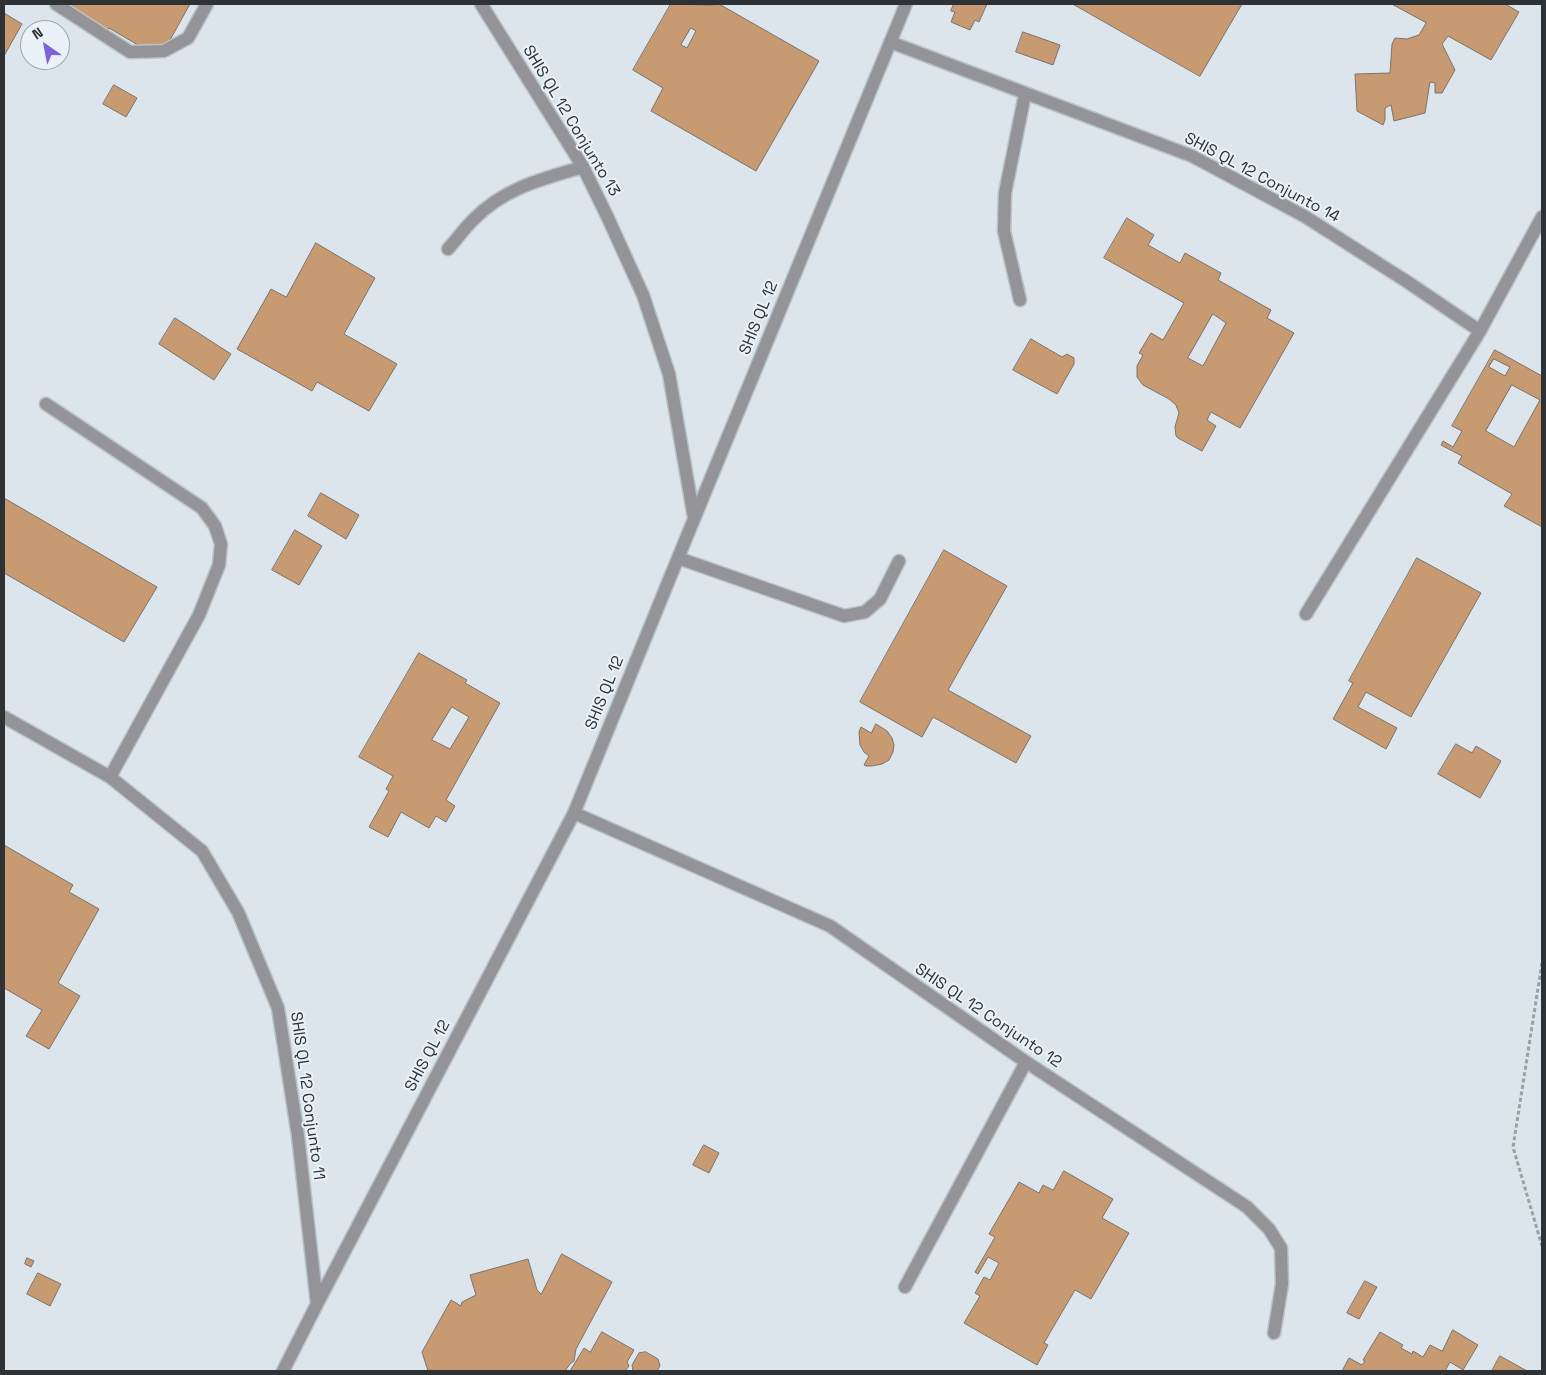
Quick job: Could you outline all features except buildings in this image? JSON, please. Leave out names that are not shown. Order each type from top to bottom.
[{"type":"street","points":[[56,4],[130,52],[164,51],[188,38],[207,4]]},
{"type":"street","name":"SHIS QL 12 Conjunto 13","points":[[481,4],[583,167],[643,295],[669,374],[694,518]]},
{"type":"street","name":"SHIS QL 12","points":[[283,1371],[316,1304],[574,813],[906,4]]},
{"type":"street","name":"SHIS QL 12 Conjunto 14","points":[[890,42],[1192,156],[1304,216],[1406,280],[1480,331]]},
{"type":"street","points":[[1020,300],[1004,231],[1005,194],[1025,94]]},
{"type":"street","points":[[448,249],[473,219],[503,196],[531,182],[583,167]]},
{"type":"street","points":[[1306,614],[1480,331],[1542,217]]},
{"type":"street","points":[[46,404],[202,508],[215,526],[221,544],[219,566],[199,616],[110,777]]},
{"type":"street","points":[[678,558],[844,616],[865,612],[880,599],[899,561]]},
{"type":"street","name":"SHIS QL 12 Conjunto 11","points":[[4,717],[110,777],[202,851],[238,912],[278,1008],[298,1136],[316,1304]]},
{"type":"street","name":"SHIS QL 12 Conjunto 12","points":[[574,813],[830,926],[1026,1062],[1248,1207],[1269,1229],[1281,1248],[1282,1284],[1274,1333]]},
{"type":"street","points":[[905,1287],[1026,1062]]},
{"type":"path","points":[[1542,963],[1513,1146],[1542,1246]]}]
